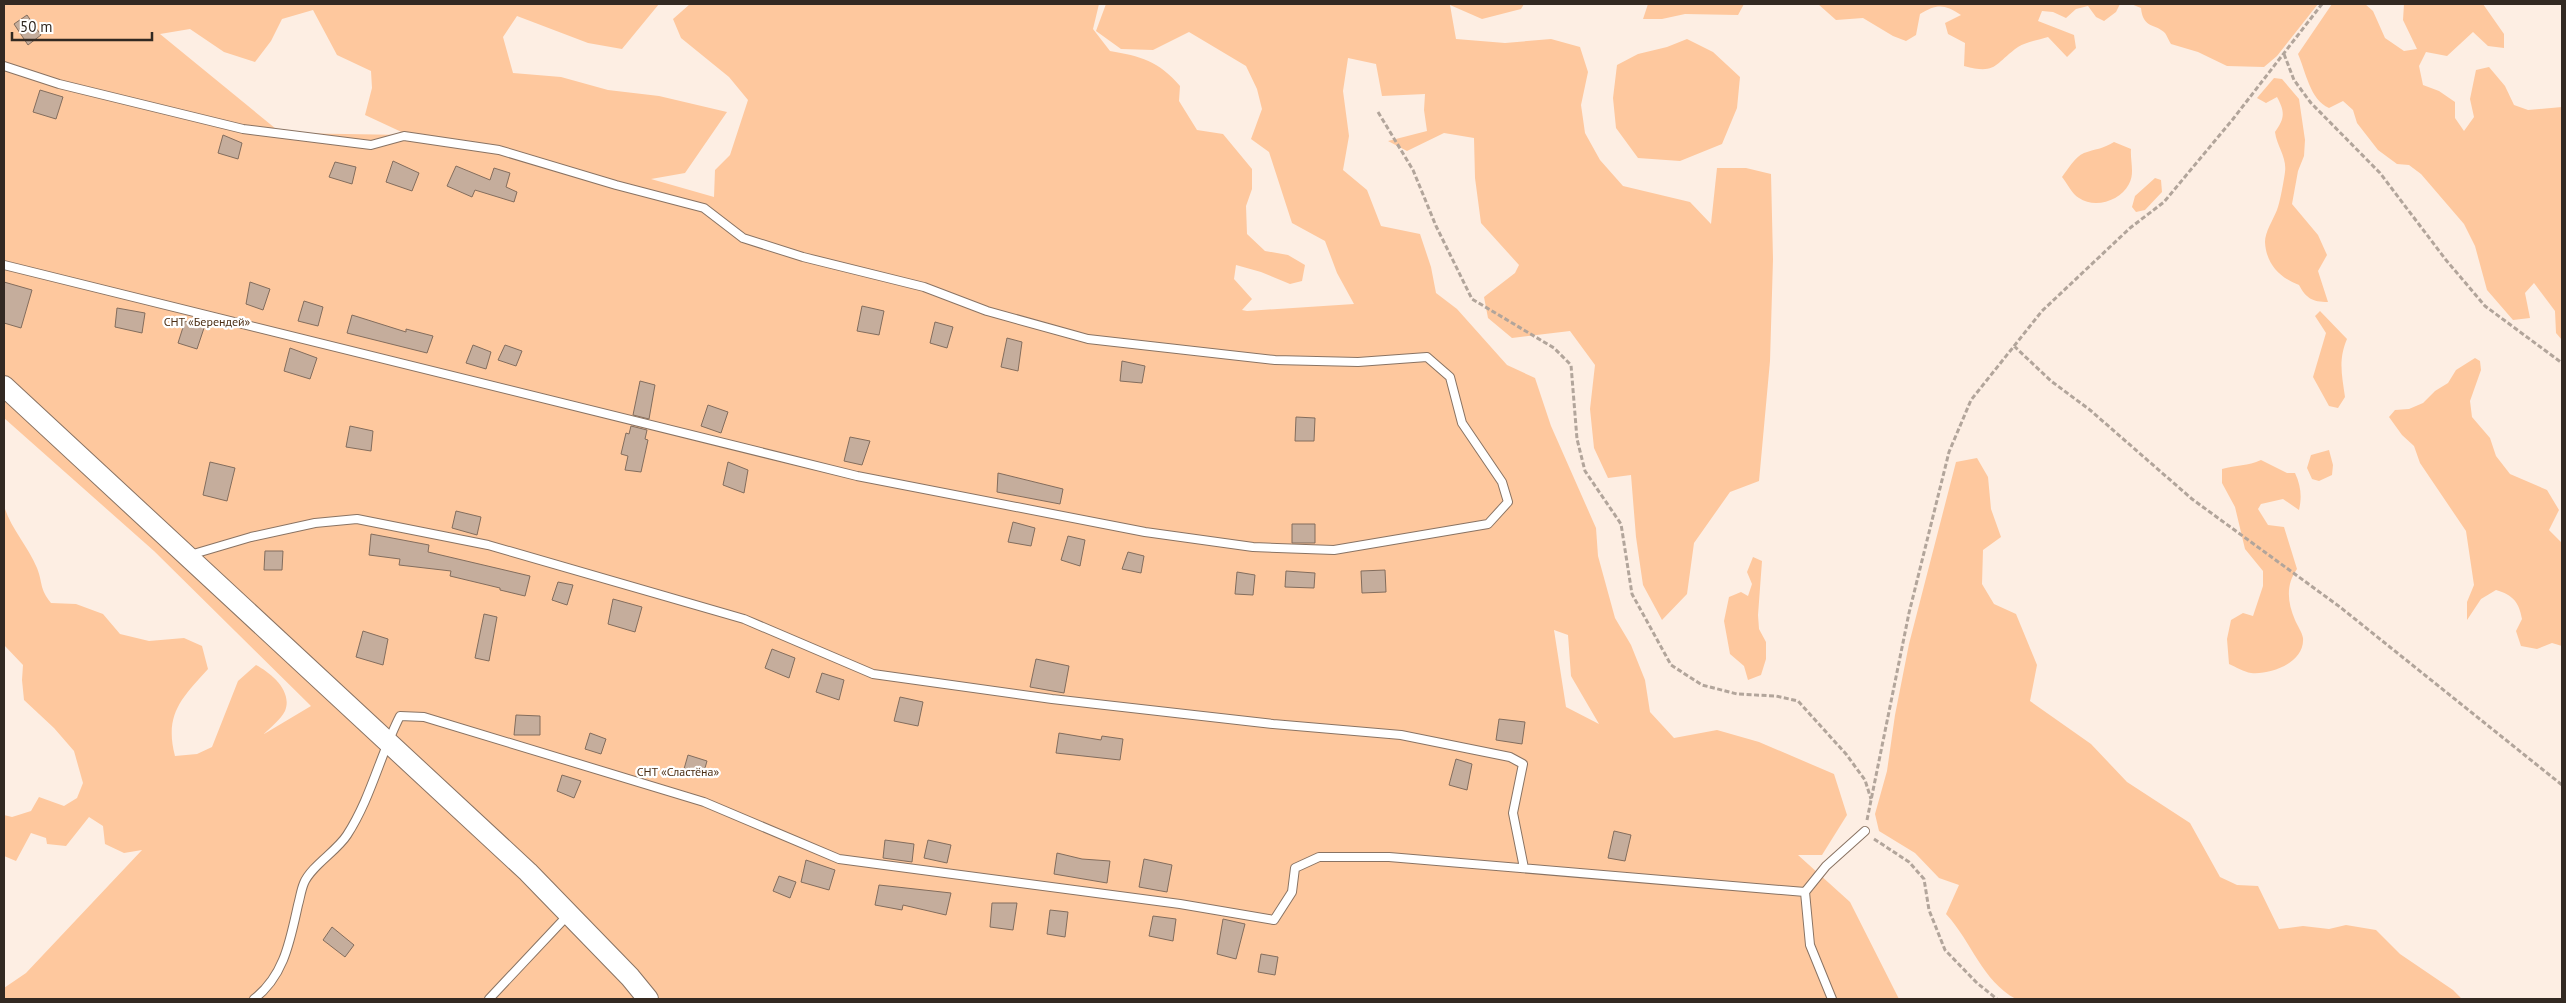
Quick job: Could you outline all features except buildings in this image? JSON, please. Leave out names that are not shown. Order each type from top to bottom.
[{"type":"street","points":[[4,386],[528,872],[648,999]]},
{"type":"lane","points":[[4,66],[59,84],[243,129],[371,145],[404,136],[499,150],[616,185],[704,208],[743,238],[803,258],[924,287],[987,311],[1088,339],[1275,360],[1358,362],[1427,357],[1450,376],[1462,424],[1502,482],[1508,502],[1488,524],[1334,550],[1253,547],[1145,532],[857,476],[4,265]]},
{"type":"lane","points":[[187,556],[251,538],[315,524],[356,518],[488,545],[744,619],[873,674],[1062,700],[1272,724],[1401,735],[1510,757],[1523,764],[1513,813],[1524,868]]},
{"type":"lane","points":[[254,999],[266,990],[279,971],[289,945],[304,882],[346,836],[372,786],[387,741],[400,716],[424,717],[704,802],[839,860],[1180,904],[1274,920],[1292,892],[1294,868],[1319,857],[1389,857],[1805,892]]},
{"type":"lane","points":[[1832,999],[1810,945],[1805,892],[1826,866],[1865,831]]},
{"type":"lane","points":[[489,999],[569,914]]},
{"type":"path","points":[[1997,999],[1945,950],[1929,910],[1924,879],[1909,862],[1877,842],[1865,831],[1909,613],[1949,452],[1971,400],[2042,311],[2130,228],[2164,202],[2322,4]]},
{"type":"path","points":[[2284,53],[2294,80],[2310,103],[2380,173],[2446,260],[2484,306],[2562,363]]},
{"type":"path","points":[[1378,112],[1413,170],[1436,226],[1472,299],[1554,348],[1571,365],[1577,439],[1585,471],[1621,524],[1632,594],[1671,665],[1702,685],[1737,694],[1776,696],[1798,701],[1846,754],[1865,780],[1872,800]]},
{"type":"path","points":[[2014,346],[2051,381],[2192,499],[2340,607],[2562,786]]},
{"type":"green space","points":[[4,4],[659,4],[622,49],[588,43],[517,16],[503,37],[513,73],[561,77],[608,90],[659,96],[727,112],[685,173],[651,179],[714,197],[715,170],[730,155],[748,100],[729,77],[681,38],[673,19],[690,4],[1099,4],[1093,29],[1110,51],[1131,55],[1157,65],[1180,86],[1179,101],[1197,130],[1223,134],[1252,169],[1252,189],[1246,206],[1247,234],[1265,251],[1288,255],[1305,265],[1302,281],[1290,284],[1261,272],[1236,265],[1234,279],[1252,299],[1242,310],[1247,311],[1354,304],[1337,273],[1325,241],[1292,223],[1269,152],[1251,139],[1262,109],[1257,89],[1246,66],[1189,32],[1153,50],[1121,49],[1096,31],[1106,4],[1524,4],[1521,9],[1482,19],[1450,5],[1456,39],[1505,43],[1551,39],[1580,47],[1588,72],[1581,105],[1585,133],[1600,160],[1623,186],[1690,202],[1711,224],[1717,168],[1746,168],[1771,174],[1773,259],[1770,361],[1759,481],[1730,492],[1694,543],[1687,594],[1662,620],[1643,585],[1636,537],[1631,475],[1608,478],[1594,448],[1590,409],[1595,365],[1570,331],[1512,338],[1488,318],[1484,297],[1515,273],[1519,265],[1481,223],[1475,178],[1474,138],[1444,133],[1407,151],[1388,141],[1427,131],[1424,110],[1425,94],[1382,96],[1376,64],[1348,58],[1343,91],[1349,136],[1343,170],[1367,190],[1381,226],[1420,234],[1431,267],[1436,293],[1457,309],[1507,365],[1535,378],[1551,426],[1596,528],[1598,556],[1615,618],[1631,645],[1645,680],[1650,712],[1674,738],[1717,730],[1759,742],[1834,774],[1847,815],[1822,855],[1798,855],[1850,902],[1899,999],[4,999],[4,988],[26,973],[142,850],[124,853],[105,844],[103,826],[89,817],[66,846],[47,844],[46,838],[31,833],[16,861],[4,856],[4,815],[12,817],[31,811],[39,797],[64,806],[77,798],[83,783],[74,751],[54,728],[24,700],[23,665],[4,645],[4,506],[33,560],[43,589],[51,603],[76,604],[103,614],[120,634],[149,641],[184,638],[202,646],[208,669],[183,698],[174,718],[172,741],[175,756],[197,754],[212,747],[238,681],[256,665],[279,684],[286,696],[287,704],[285,711],[264,734],[311,706],[154,551],[4,418]],"holes":[[[313,10],[337,55],[371,71],[372,88],[365,115],[408,135],[281,133],[160,34],[190,29],[224,52],[255,62],[271,41],[282,19]],[[1554,630],[1568,635],[1571,676],[1599,724],[1566,707]]]},
{"type":"green space","points":[[1648,4],[1744,4],[1738,15],[1685,14],[1662,19],[1643,19]]},
{"type":"green space","points":[[1818,4],[2120,4],[2116,12],[2104,21],[2096,17],[2088,6],[2076,9],[2066,18],[2053,12],[2042,11],[2038,21],[2074,35],[2076,48],[2067,57],[2048,37],[2021,45],[1999,63],[1983,69],[1964,66],[1965,43],[1948,34],[1945,23],[1961,15],[1945,7],[1931,8],[1920,14],[1916,35],[1906,41],[1893,36],[1863,18],[1836,20]]},
{"type":"green space","points":[[2131,4],[2318,4],[2277,56],[2264,67],[2227,66],[2198,52],[2171,44],[2165,33],[2147,23],[2142,15],[2141,8]]},
{"type":"green space","points":[[2332,4],[2365,4],[2373,11],[2385,38],[2404,51],[2417,49],[2403,20],[2404,4],[2483,4],[2504,34],[2504,48],[2488,46],[2473,32],[2447,56],[2426,52],[2419,66],[2423,85],[2439,91],[2455,102],[2455,118],[2464,131],[2474,117],[2470,99],[2476,70],[2489,67],[2505,86],[2514,105],[2528,110],[2562,107],[2562,340],[2556,333],[2555,311],[2534,283],[2525,293],[2530,318],[2513,320],[2487,290],[2475,246],[2464,224],[2421,174],[2409,165],[2397,164],[2378,150],[2357,123],[2353,110],[2343,101],[2329,108],[2317,99],[2309,85],[2298,54]]},
{"type":"green space","points":[[1687,39],[1713,52],[1740,77],[1737,108],[1722,144],[1680,161],[1638,158],[1616,128],[1613,98],[1617,65],[1638,54],[1667,47]]},
{"type":"green space","points":[[2274,78],[2282,79],[2299,99],[2305,140],[2304,156],[2298,171],[2292,204],[2318,235],[2327,255],[2318,271],[2328,302],[2310,298],[2299,285],[2280,274],[2271,263],[2266,250],[2266,234],[2278,207],[2285,172],[2285,162],[2275,132],[2281,123],[2283,111],[2277,97],[2266,103],[2257,98]]},
{"type":"green space","points":[[2114,142],[2131,149],[2132,171],[2129,184],[2120,195],[2107,202],[2092,203],[2079,198],[2062,177],[2078,157]]},
{"type":"green space","points":[[2155,178],[2161,180],[2162,192],[2145,210],[2136,212],[2132,207],[2135,196]]},
{"type":"green space","points":[[2320,311],[2347,339],[2342,354],[2345,397],[2338,408],[2329,406],[2313,377],[2326,333],[2315,316]]},
{"type":"green space","points":[[2475,358],[2480,361],[2481,370],[2470,401],[2472,417],[2490,438],[2496,456],[2510,474],[2547,490],[2559,510],[2549,530],[2562,543],[2562,646],[2552,643],[2537,649],[2521,646],[2516,631],[2522,619],[2519,608],[2511,597],[2496,590],[2481,599],[2467,620],[2467,602],[2474,585],[2466,531],[2420,463],[2414,446],[2402,435],[2389,417],[2395,410],[2409,409],[2423,403],[2435,391],[2448,383],[2456,370]]},
{"type":"green space","points":[[2329,450],[2333,465],[2332,475],[2319,481],[2312,479],[2307,468],[2311,455]]},
{"type":"green space","points":[[1977,458],[1988,477],[1991,509],[2001,537],[1983,550],[1982,584],[1994,604],[2016,614],[2037,665],[2030,701],[2091,744],[2127,782],[2190,823],[2220,877],[2237,885],[2258,886],[2279,929],[2303,926],[2329,929],[2346,925],[2376,930],[2400,954],[2453,990],[2462,999],[2016,999],[1994,982],[1946,914],[1959,885],[1939,878],[1915,853],[1879,831],[1875,814],[1887,771],[1895,715],[1909,644],[1956,462]]},
{"type":"green space","points":[[2261,460],[2287,473],[2295,473],[2299,482],[2301,496],[2299,510],[2283,499],[2261,504],[2258,509],[2268,525],[2284,527],[2297,569],[2289,587],[2289,600],[2292,613],[2303,638],[2302,647],[2298,654],[2285,666],[2267,672],[2251,673],[2229,664],[2227,639],[2231,620],[2243,613],[2253,616],[2263,586],[2263,571],[2245,549],[2235,507],[2222,483],[2222,469]]},
{"type":"green space","points":[[1753,557],[1762,561],[1758,615],[1759,629],[1766,642],[1766,659],[1761,675],[1748,680],[1744,666],[1730,654],[1724,621],[1729,597],[1741,592],[1748,596],[1752,584],[1747,572]]},
{"type":"park label","name":"СНТ «Берендей»","points":[[207,322]]},
{"type":"park label","name":"СНТ «Сластёна»","points":[[678,772]]}]
